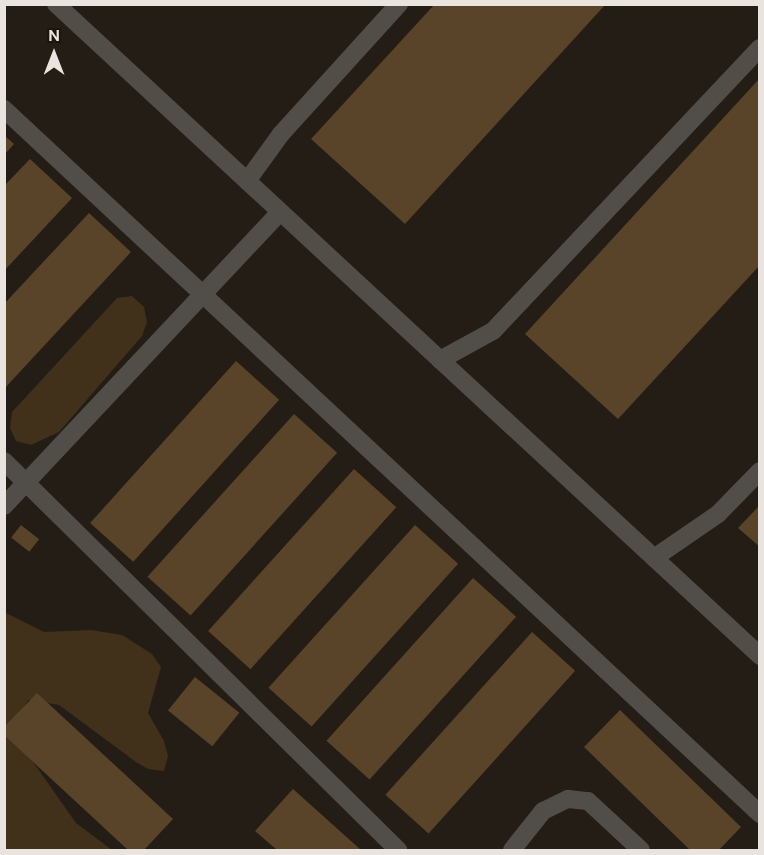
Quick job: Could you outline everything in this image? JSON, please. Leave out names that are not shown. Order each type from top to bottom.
[{"type":"lane","points":[[56,4],[759,656]]},
{"type":"lane","points":[[246,181],[281,134],[399,4]]},
{"type":"lane","points":[[440,360],[494,332],[759,48]]},
{"type":"lane","points":[[4,109],[759,813]]},
{"type":"lane","points":[[4,506],[200,292],[279,212]]},
{"type":"lane","points":[[4,461],[398,850]]},
{"type":"lane","points":[[654,558],[718,514],[759,471]]},
{"type":"lane","points":[[512,850],[543,811],[568,799],[588,801],[641,850]]},
{"type":"shaded area","points":[[132,296],[144,307],[147,322],[142,336],[59,432],[31,445],[16,441],[10,428],[12,412],[117,298]]},
{"type":"shaded area","points":[[4,612],[44,632],[91,630],[122,635],[152,654],[161,667],[148,713],[164,741],[168,756],[164,771],[148,769],[136,762],[59,705],[28,700],[21,713],[31,759],[76,823],[112,850],[5,849]]},
{"type":"building","points":[[434,5],[605,5],[405,224],[311,139]]},
{"type":"building","points":[[760,78],[760,265],[618,419],[525,334]]},
{"type":"building","points":[[4,135],[14,144],[4,155]]},
{"type":"building","points":[[30,159],[72,198],[4,271],[4,186]]},
{"type":"building","points":[[89,213],[131,252],[4,389],[4,304]]},
{"type":"building","points":[[236,361],[279,400],[133,562],[90,523]]},
{"type":"building","points":[[294,414],[337,453],[191,616],[147,577]]},
{"type":"building","points":[[354,469],[396,507],[250,669],[208,631]]},
{"type":"building","points":[[760,505],[760,547],[738,528]]},
{"type":"building","points":[[21,525],[39,539],[29,552],[11,538]]},
{"type":"building","points":[[415,525],[458,564],[312,727],[268,688]]},
{"type":"building","points":[[473,578],[516,617],[370,780],[326,741]]},
{"type":"building","points":[[532,632],[575,671],[429,834],[385,795]]},
{"type":"building","points":[[195,677],[239,713],[212,746],[168,710]]},
{"type":"building","points":[[37,693],[173,819],[144,850],[128,850],[4,735],[4,727]]},
{"type":"building","points":[[620,710],[741,827],[719,850],[690,850],[584,747]]},
{"type":"building","points":[[293,789],[361,850],[277,850],[255,831]]}]
